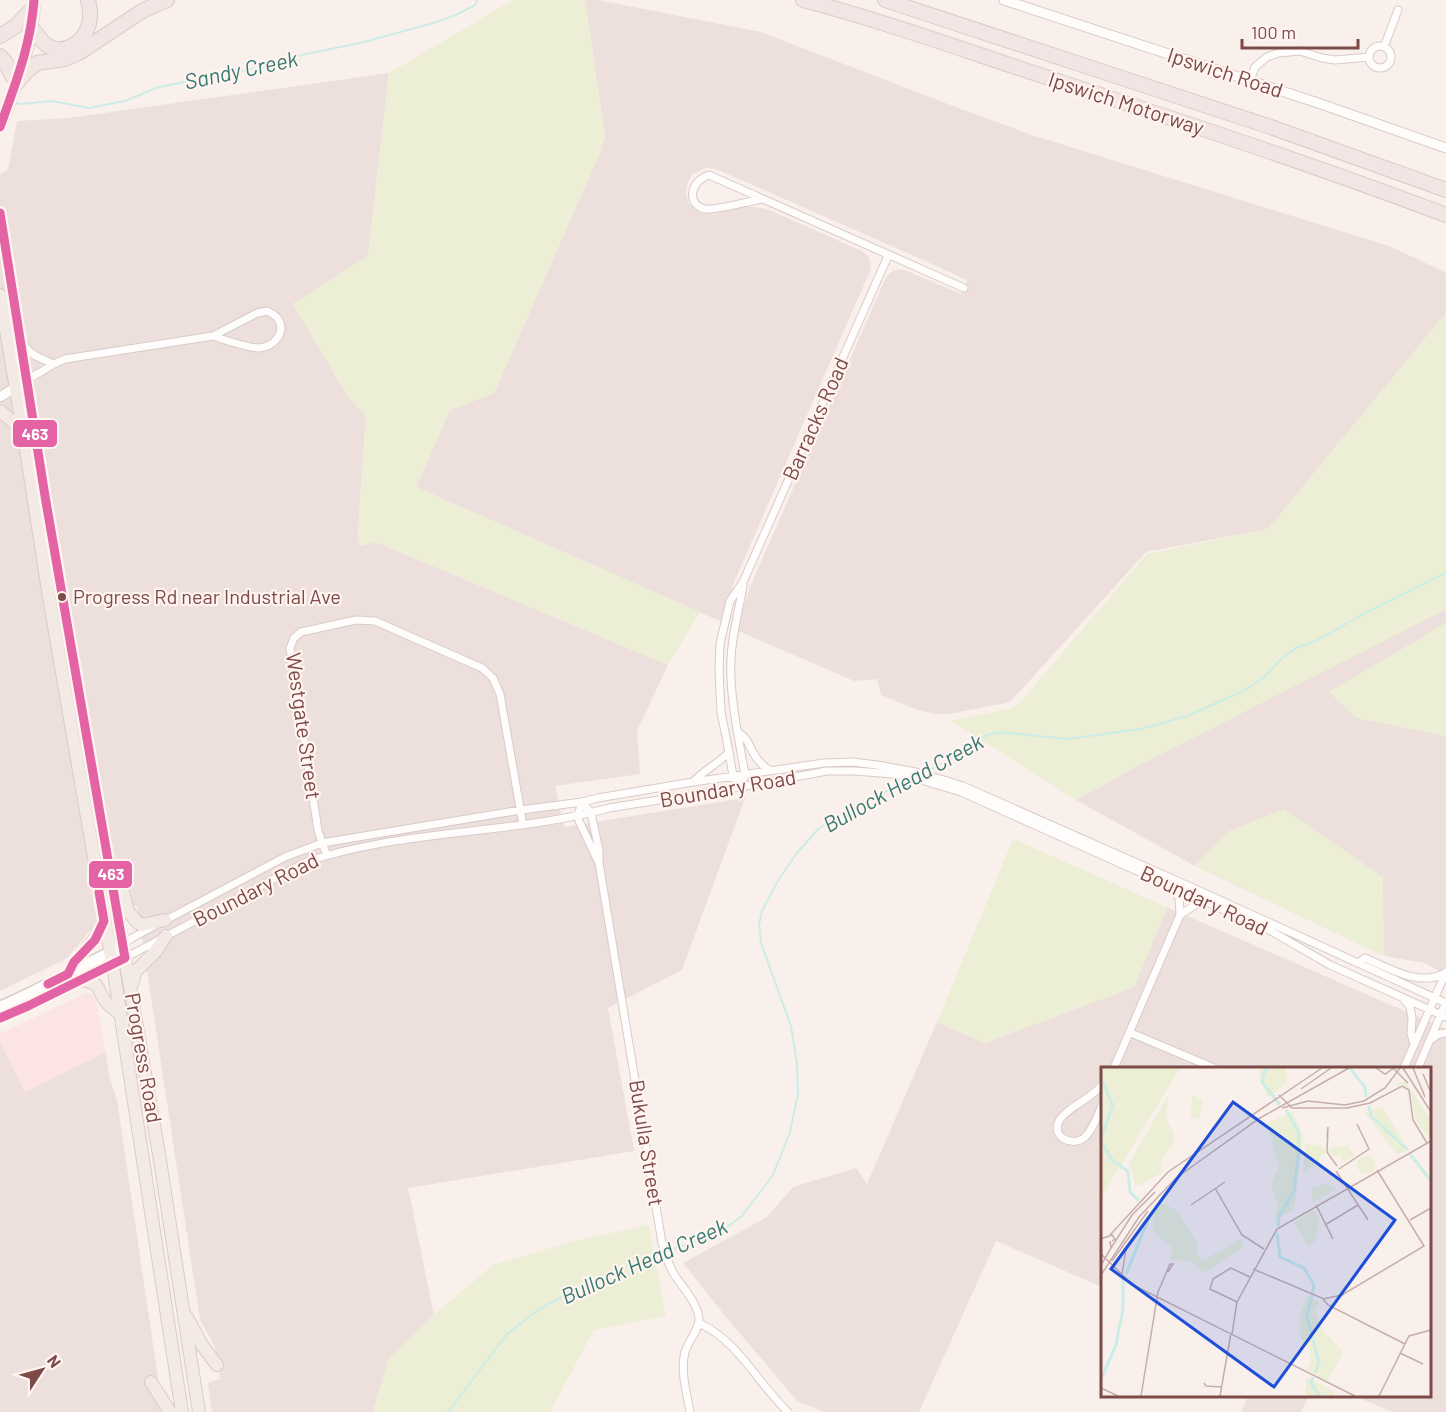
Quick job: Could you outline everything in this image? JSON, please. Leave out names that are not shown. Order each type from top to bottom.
[{"type":"highway","points":[[32,28],[49,46],[60,49],[70,46],[81,38],[89,25],[88,0]]},
{"type":"highway","points":[[0,56],[6,63],[13,84],[37,63],[79,53],[142,11],[167,0]]},
{"type":"highway","name":"Ipswich Motorway","points":[[803,0],[950,45],[1259,148],[1446,215]]},
{"type":"highway","name":"Ipswich Motorway","points":[[885,0],[1271,127],[1446,190]]},
{"type":"highway","points":[[0,36],[16,26],[31,4]]},
{"type":"main road","points":[[0,127],[2,110],[28,48],[32,28],[31,4]]},
{"type":"main road","points":[[13,84],[31,4]]},
{"type":"main road","name":"Progress Road","points":[[0,213],[20,338],[23,430],[112,965],[182,1412]]},
{"type":"main road","name":"Progress Road","points":[[0,295],[45,496],[131,986],[199,1412]]},
{"type":"main road","points":[[0,411],[23,430]]},
{"type":"main road","points":[[109,862],[123,892],[128,911],[134,920],[142,925],[165,920]]},
{"type":"main road","points":[[68,974],[74,962],[95,940],[104,921]]},
{"type":"main road","points":[[131,986],[136,971],[156,951],[166,936]]},
{"type":"main road","name":"Boundary Road","points":[[0,1007],[123,945]]},
{"type":"main road","name":"Boundary Road","points":[[0,1018],[125,958]]},
{"type":"main road","points":[[81,981],[93,982],[97,985],[106,1002],[119,1013]]},
{"type":"main road","points":[[182,1308],[202,1345],[217,1365]]},
{"type":"main road","points":[[176,1373],[192,1371]]},
{"type":"main road","points":[[151,1382],[171,1412]]},
{"type":"street","name":"Ipswich Road","points":[[1004,0],[1446,148]]},
{"type":"street","points":[[1384,47],[1398,10]]},
{"type":"street","points":[[1378,46],[1388,49],[1391,56],[1389,63],[1381,68],[1371,62],[1369,57],[1371,50],[1378,46]]},
{"type":"street","points":[[1250,81],[1255,67],[1267,57],[1278,53],[1300,51],[1335,60],[1369,57]]},
{"type":"street","points":[[762,199],[707,209],[697,206],[693,198],[693,189],[697,181],[709,175],[964,288]]},
{"type":"street","name":"Barracks Road","points":[[740,787],[733,776],[722,712],[718,671],[720,644],[730,601],[743,582],[888,255]]},
{"type":"street","points":[[0,397],[65,359],[213,336],[256,313],[267,311],[278,317],[281,327],[278,339],[270,346],[257,348],[213,336]]},
{"type":"street","points":[[20,338],[28,352],[54,364]]},
{"type":"street","name":"Barracks Road","points":[[743,582],[731,660],[732,688],[745,775]]},
{"type":"street","name":"Westgate Street","points":[[327,855],[318,830],[290,648],[294,638],[301,632],[356,620],[375,621],[482,668],[493,678],[500,694],[523,825]]},
{"type":"street","points":[[739,733],[745,736],[755,757],[769,770]]},
{"type":"street","points":[[693,782],[701,772],[729,752]]},
{"type":"street","name":"Boundary Road","points":[[123,945],[165,920],[285,857],[322,843],[769,770],[852,762],[937,784],[997,804],[1446,1003]]},
{"type":"street","name":"Boundary Road","points":[[125,958],[306,862],[327,855],[368,846],[523,825],[827,771],[876,768]]},
{"type":"street","points":[[740,787],[745,775]]},
{"type":"street","points":[[578,815],[582,802]]},
{"type":"street","name":"Bukulla Street","points":[[582,802],[591,813],[599,850],[599,863],[662,1243],[666,1259],[695,1307],[699,1323]]},
{"type":"street","name":"Boundary Road","points":[[997,804],[1271,930],[1330,965],[1444,1016]]},
{"type":"street","name":"Bukulla Street","points":[[578,815],[599,863]]},
{"type":"street","points":[[1114,1067],[1180,915],[1179,898],[1172,886]]},
{"type":"street","points":[[1180,915],[1206,901]]},
{"type":"street","points":[[1358,963],[1365,958],[1411,978],[1429,978],[1446,972]]},
{"type":"street","points":[[1404,1067],[1446,972]]},
{"type":"street","points":[[1402,997],[1410,1007],[1411,1033],[1414,1044]]},
{"type":"street","points":[[1418,1067],[1444,1016],[1446,1003]]},
{"type":"street","points":[[1131,1033],[1212,1067]]},
{"type":"street","points":[[1431,1040],[1439,1034],[1446,1033]]},
{"type":"street","points":[[1101,1086],[1095,1094],[1060,1119],[1057,1126],[1061,1137],[1073,1142],[1082,1140],[1089,1133],[1101,1107]]},
{"type":"street","points":[[690,1412],[684,1354],[699,1323],[724,1338],[788,1412]]},
{"type":"shaded area","points":[[585,0],[598,0],[761,32],[1032,135],[1392,247],[1446,273],[1446,313],[1268,529],[1146,552],[1010,702],[949,714],[918,710],[881,695],[877,679],[854,681],[738,631],[743,607],[753,580],[886,277],[894,270],[905,270],[961,294],[967,280],[903,251],[716,169],[706,168],[699,171],[688,181],[686,193],[688,202],[701,213],[715,214],[746,206],[767,209],[862,251],[869,257],[871,266],[734,582],[722,622],[416,487],[450,410],[494,393],[601,150],[605,137]]},
{"type":"shaded area","points":[[389,73],[368,256],[293,304],[347,395],[366,416],[359,546],[376,542],[668,665],[637,731],[640,774],[555,786],[564,827],[745,798],[682,970],[608,1008],[634,1151],[408,1188],[434,1315],[389,1359],[373,1412],[212,1412],[208,1385],[209,1382],[220,1379],[215,1347],[200,1320],[137,905],[90,931],[66,959],[0,991],[0,174],[8,169],[17,121],[68,118]]},
{"type":"shaded area","points":[[1446,609],[1446,975],[1425,963],[1384,956],[1195,866],[1076,800],[1137,766]]},
{"type":"shaded area","points":[[1167,907],[1446,1029],[1446,1412],[1393,1412],[1356,1397],[1431,1397],[1431,1067],[1101,1067],[1101,1287],[996,1241],[919,1412],[825,1412],[797,1401],[683,1263],[767,1217],[793,1187],[856,1168],[867,1184],[937,1022],[985,1043],[1134,987]]},
{"type":"shaded area","points":[[86,993],[92,995],[96,1002],[106,1052],[25,1092],[0,1042],[0,1034]]},
{"type":"shaded area","points":[[0,1042],[25,1092],[106,1052],[109,1076],[117,1100],[163,1412],[0,1412]]},
{"type":"shaded area","points":[[1248,1397],[1308,1397],[1301,1412],[1241,1412]]},
{"type":"green space","points":[[513,0],[585,0],[605,137],[494,393],[450,410],[416,487],[700,612],[668,665],[376,542],[359,546],[366,416],[347,395],[293,304],[368,256],[389,73]]},
{"type":"green space","points":[[1446,313],[1446,609],[1137,766],[1076,800],[951,721],[1012,708],[1022,700],[1147,554],[1268,529]]},
{"type":"green space","points":[[1446,623],[1446,736],[1356,718],[1329,692]]},
{"type":"green space","points":[[1284,809],[1383,877],[1384,956],[1195,866],[1227,832]]},
{"type":"green space","points":[[1013,839],[1167,907],[1134,987],[985,1043],[937,1022]]},
{"type":"green space","points":[[649,1225],[666,1316],[594,1330],[550,1412],[373,1412],[389,1359],[434,1315],[493,1265],[582,1239]]},
{"type":"waterway","name":"Sandy Creek","points":[[15,103],[52,101],[89,108],[125,101],[159,87],[263,67],[302,55],[364,42],[437,22],[475,5],[477,0]]},
{"type":"waterway","name":"Bullock Head Creek","points":[[925,772],[947,761],[978,740],[998,732],[1067,739],[1141,729],[1190,715],[1245,690],[1263,678],[1282,658],[1298,647],[1316,641],[1446,573]]},
{"type":"waterway","name":"Bullock Head Creek","points":[[668,1251],[720,1232],[741,1217],[773,1175],[790,1132],[798,1094],[797,1063],[791,1026],[761,943],[759,925],[762,911],[779,879],[797,853],[819,828],[853,807],[912,779]]},
{"type":"waterway","name":"Bullock Head Creek","points":[[448,1412],[507,1334],[538,1310],[597,1278],[662,1253]]},
{"type":"transit line","name":"463","points":[[0,127],[26,49],[34,0]]},
{"type":"transit line","name":"463","points":[[0,213],[45,496],[125,958],[0,1018]]},
{"type":"transit line","name":"463","points":[[48,984],[68,974],[74,962],[95,940],[104,921],[99,892]]},
{"type":"place","name":"Progress Rd near Industrial Ave","points":[[62,597]]}]
